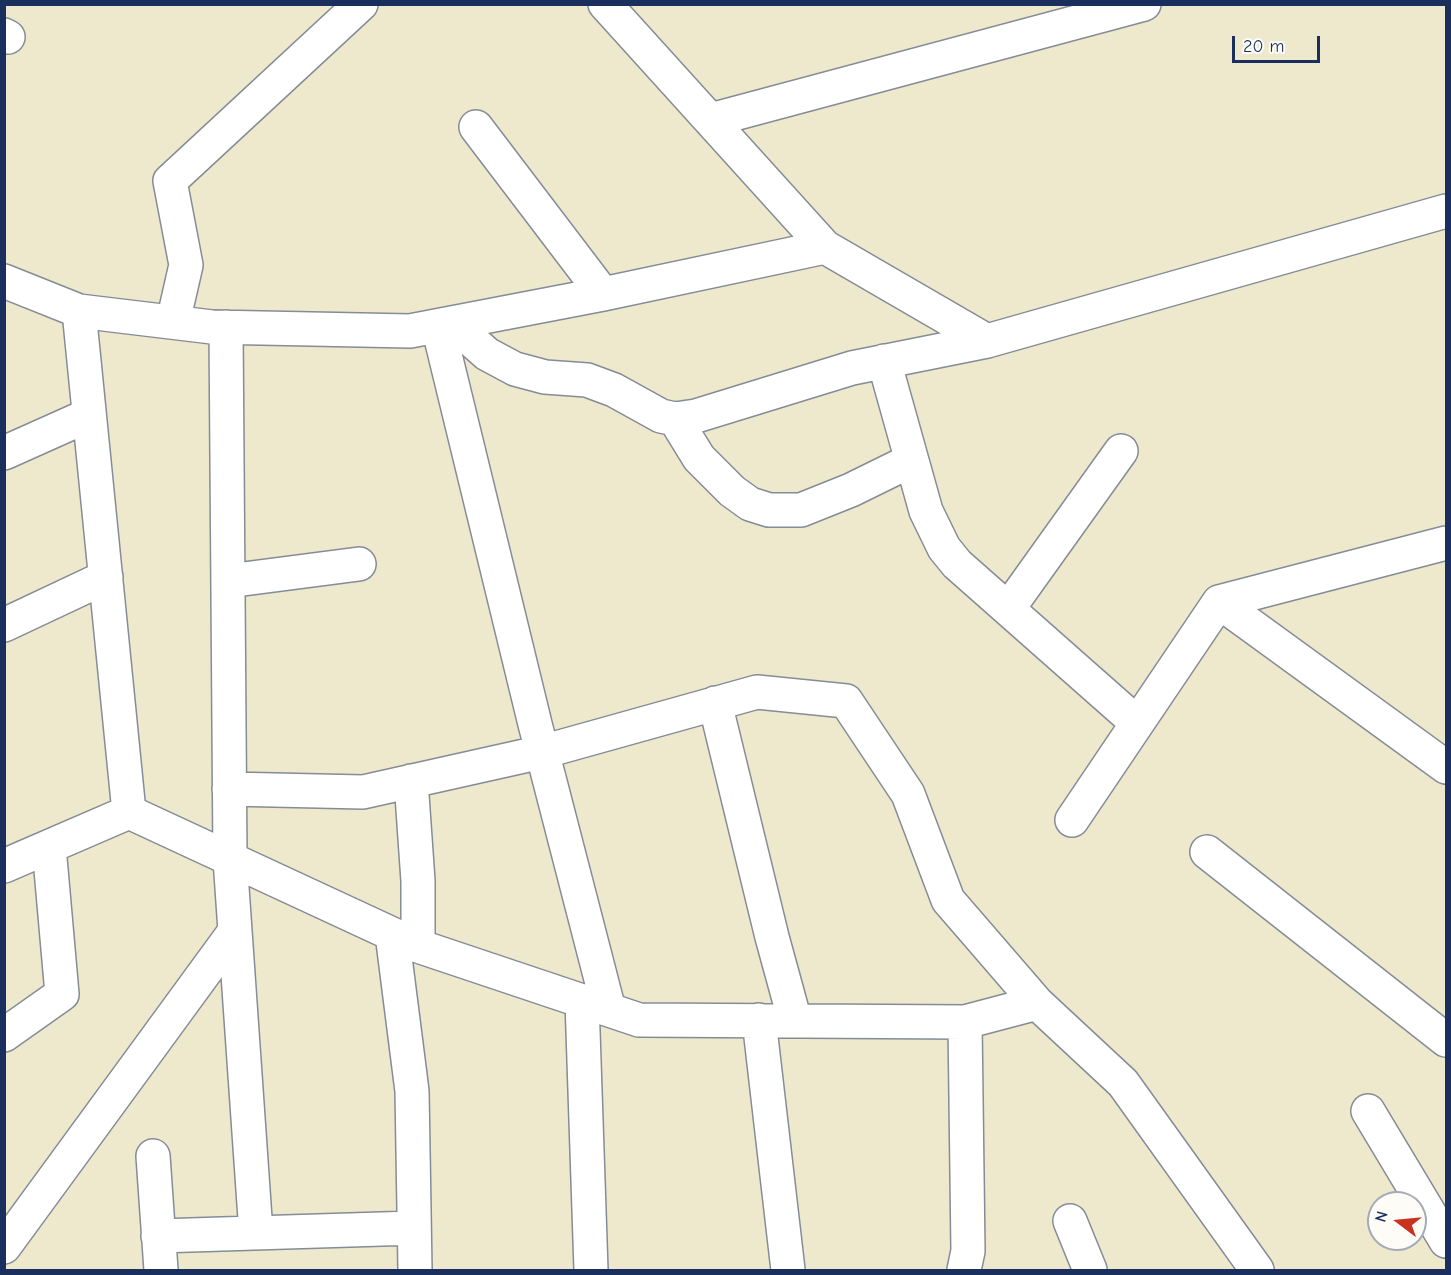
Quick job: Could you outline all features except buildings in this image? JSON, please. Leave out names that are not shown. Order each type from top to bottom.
[{"type":"street","points":[[173,322],[186,265],[171,181],[361,4]]},
{"type":"street","points":[[605,4],[825,247],[987,341]]},
{"type":"street","points":[[711,120],[1144,4]]},
{"type":"street","points":[[476,127],[603,294]]},
{"type":"street","points":[[445,324],[487,354],[515,369],[544,377],[587,380],[614,390],[661,416],[675,419],[696,416],[852,368],[987,341],[1446,211]]},
{"type":"street","points":[[4,281],[79,311],[226,327],[410,331],[603,294],[825,247]]},
{"type":"street","points":[[79,311],[129,812]]},
{"type":"street","points":[[445,324],[542,752],[596,1005],[591,1270]]},
{"type":"street","points":[[226,327],[230,859],[256,1233]]},
{"type":"street","points":[[884,361],[910,461],[926,511],[944,548],[957,564],[1137,723]]},
{"type":"street","points":[[4,453],[89,415]]},
{"type":"street","points":[[675,419],[699,458],[732,491],[750,504],[769,510],[801,510],[851,490],[910,461]]},
{"type":"street","points":[[1008,609],[1121,451]]},
{"type":"street","points":[[1072,820],[1219,602],[1446,543]]},
{"type":"street","points":[[228,581],[359,564]]},
{"type":"street","points":[[4,625],[106,577]]},
{"type":"street","points":[[1219,602],[1446,767]]},
{"type":"street","points":[[229,789],[363,792],[542,752],[757,692],[846,701],[908,794],[948,900],[1037,1003],[1123,1083],[1246,1268]]},
{"type":"street","points":[[715,703],[772,937],[795,1021]]},
{"type":"street","points":[[411,781],[418,881],[405,940],[412,1091],[416,1270]]},
{"type":"street","points":[[4,866],[129,812],[405,940],[639,1020],[965,1022],[1037,1003]]},
{"type":"street","points":[[4,1035],[62,994],[49,847]]},
{"type":"street","points":[[1207,852],[1446,1040]]},
{"type":"street","points":[[4,1246],[235,932]]},
{"type":"street","points":[[759,1020],[788,1270]]},
{"type":"street","points":[[964,1270],[968,1251],[965,1022]]},
{"type":"street","points":[[1368,1111],[1446,1241]]},
{"type":"street","points":[[153,1156],[161,1270]]},
{"type":"street","points":[[1071,1221],[1090,1270]]},
{"type":"street","points":[[158,1236],[414,1228]]}]
